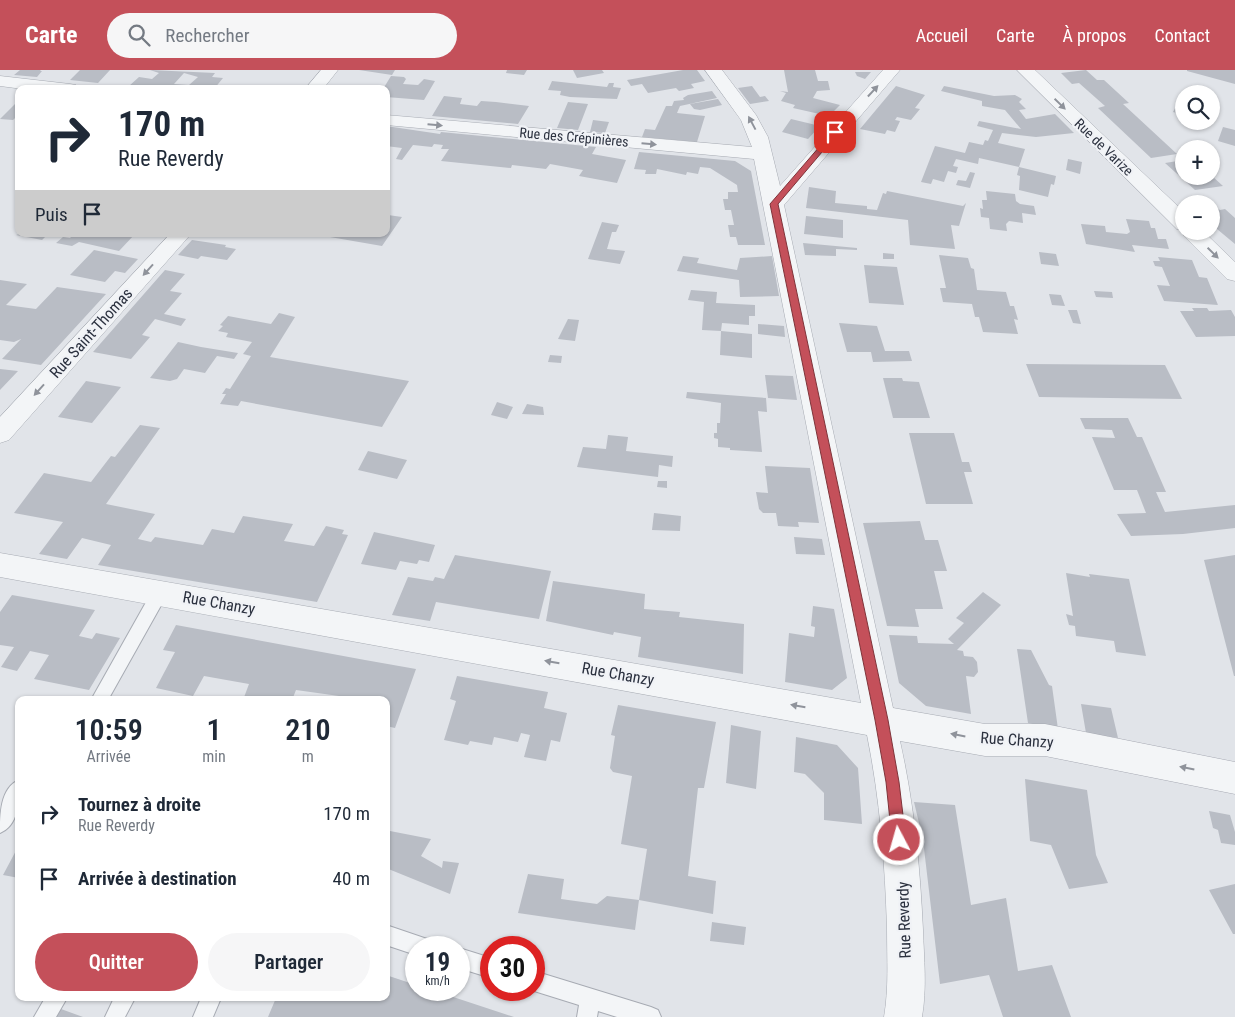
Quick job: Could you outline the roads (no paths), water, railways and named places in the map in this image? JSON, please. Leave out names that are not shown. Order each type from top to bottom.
[{"type":"street","points":[[317,85],[330,70]]},
{"type":"street","name":"Rue Reverdy","points":[[713,70],[750,119],[759,137],[881,720],[892,782],[903,879],[907,994],[903,1017]]},
{"type":"street","points":[[774,204],[892,70]]},
{"type":"street","name":"Rue de Varize","points":[[1025,70],[1175,215]]},
{"type":"street","points":[[0,82],[30,85]]},
{"type":"street","name":"Rue des Crépinières","points":[[390,120],[762,154]]},
{"type":"street","name":"Rue Saint-Thomas","points":[[0,433],[178,237]]},
{"type":"street","points":[[1200,240],[1235,274]]},
{"type":"street","name":"Rue Chanzy","points":[[0,565],[985,740],[1045,740],[1235,778]]},
{"type":"lane","points":[[101,696],[160,593]]},
{"type":"lane","points":[[0,824],[15,796]]},
{"type":"lane","points":[[390,936],[405,941]]},
{"type":"lane","points":[[545,986],[588,1008],[651,1017]]},
{"type":"lane","points":[[44,1017],[55,1001]]},
{"type":"lane","points":[[203,1017],[210,1001]]}]
